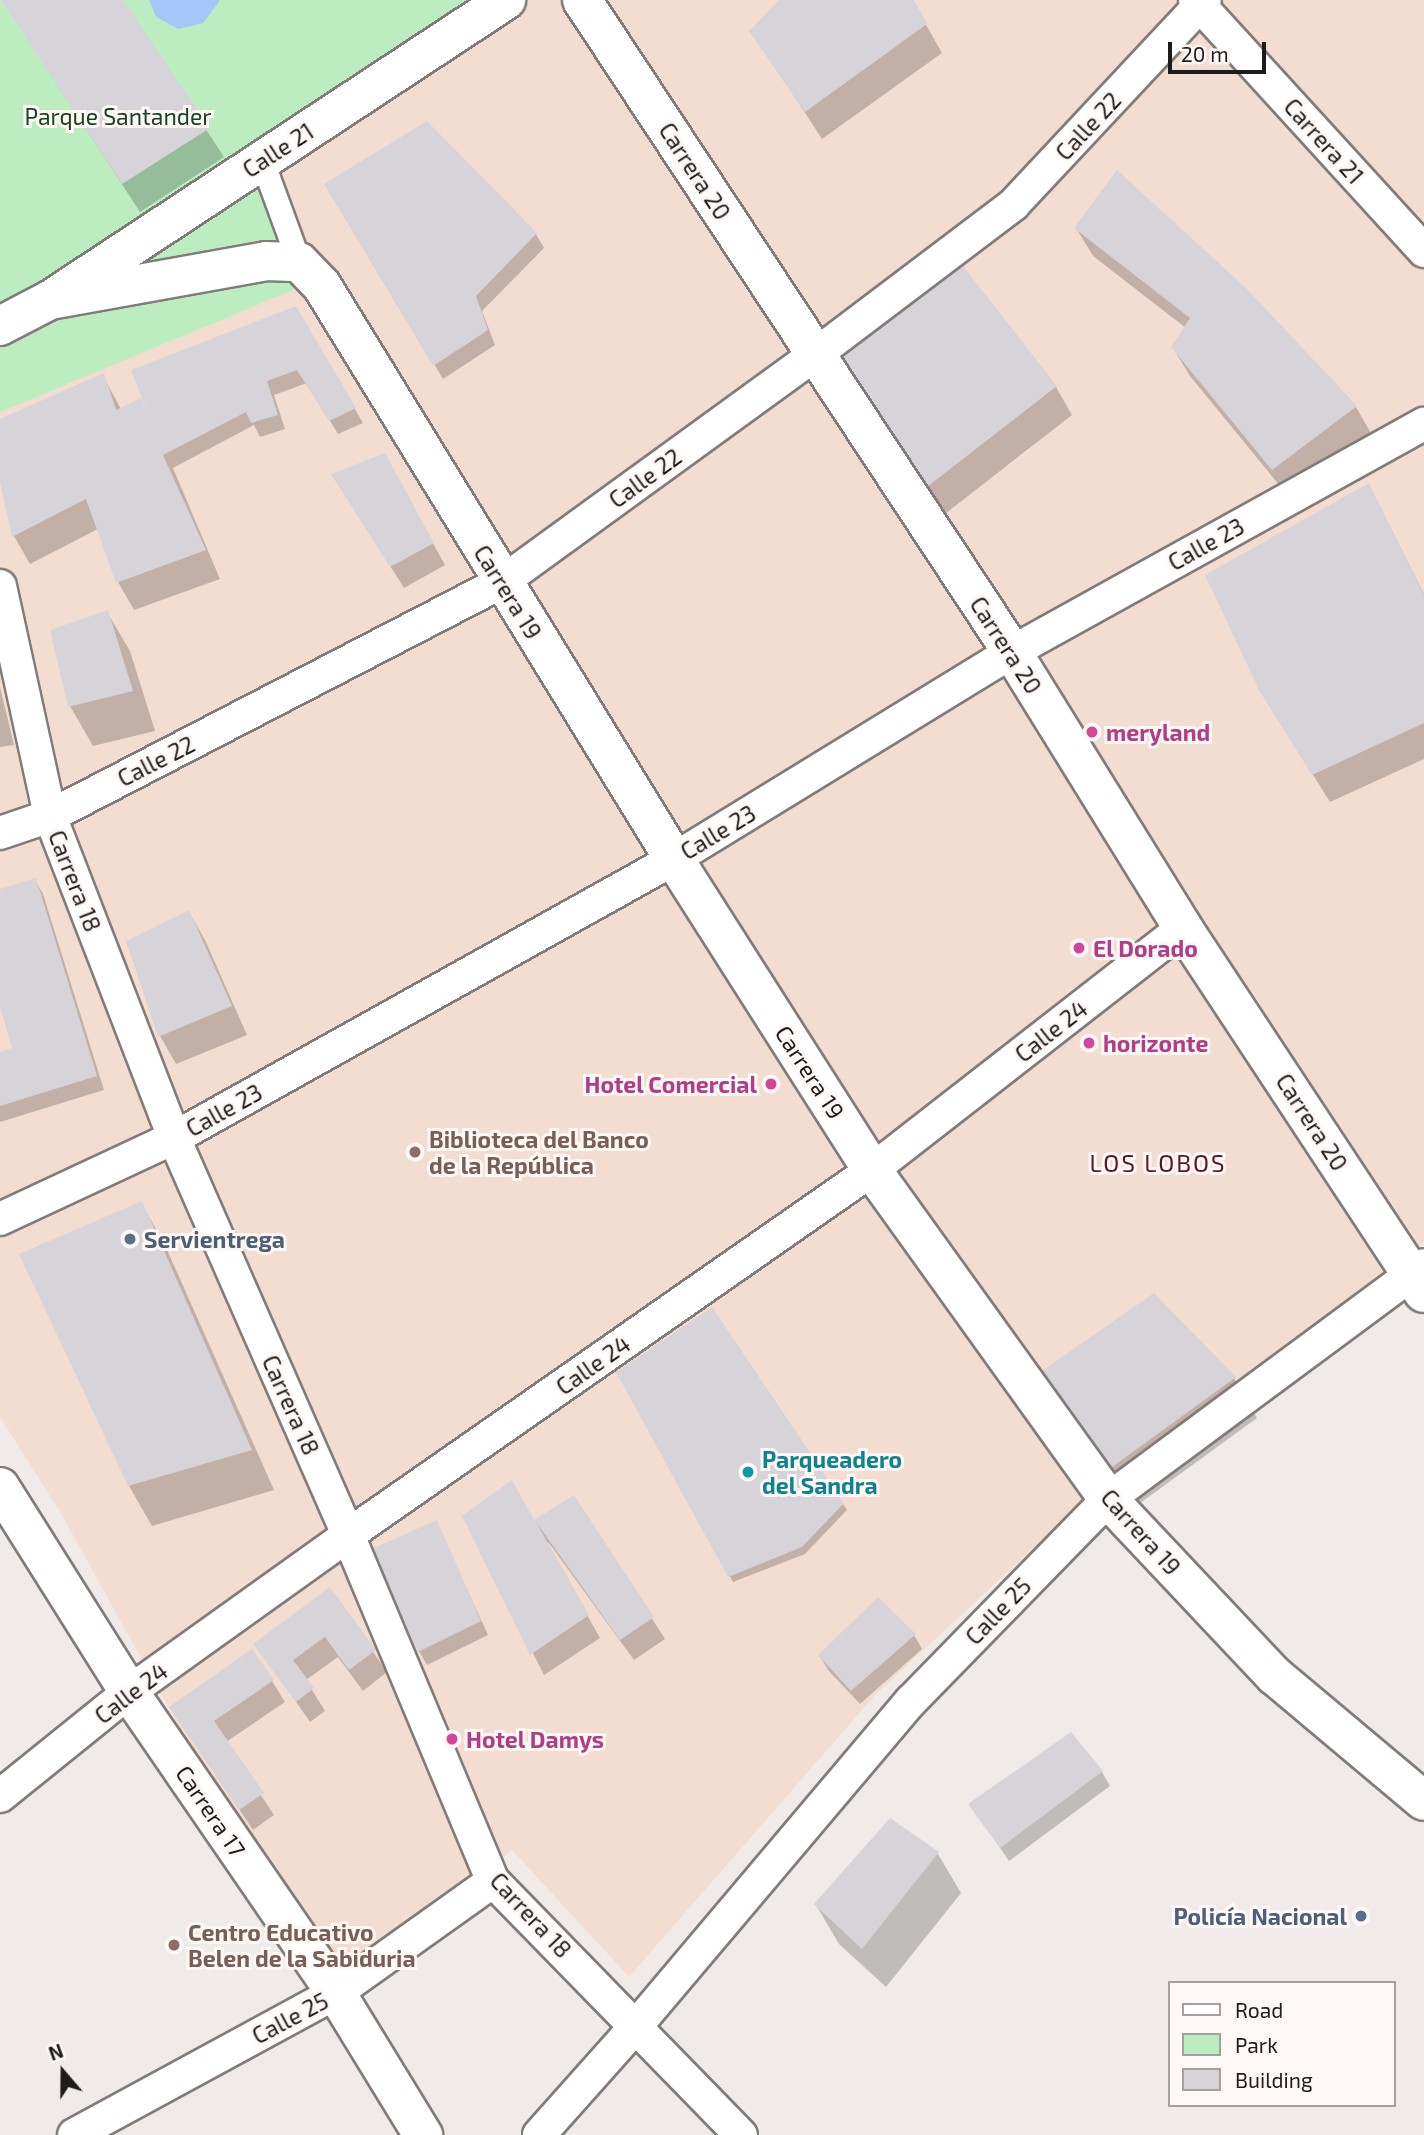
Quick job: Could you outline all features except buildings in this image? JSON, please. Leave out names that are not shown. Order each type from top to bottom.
[{"type":"main road","name":"Calle 21","points":[[0,326],[50,300],[506,0]]},
{"type":"main road","name":"Carrera 20","points":[[582,0],[1012,652],[1183,928],[1420,1277]]},
{"type":"main road","name":"Calle 21","points":[[50,300],[266,261],[299,262]]},
{"type":"main road","name":"Carrera 19","points":[[299,262],[322,286],[674,859],[872,1170],[1108,1499],[1275,1676],[1424,1801]]},
{"type":"main road","name":"Carrera 17","points":[[0,1487],[130,1692],[336,1993],[423,2135]]},
{"type":"street","name":"Calle 22","points":[[0,834],[50,816],[502,582],[816,354],[1014,204],[1200,2]]},
{"type":"street","name":"Carrera 21","points":[[1200,2],[1424,251]]},
{"type":"street","points":[[262,161],[299,262]]},
{"type":"street","name":"Calle 23","points":[[0,1219],[174,1138],[674,859],[1012,652],[1424,424]]},
{"type":"street","name":"Carrera 18","points":[[0,586],[50,816],[174,1138],[348,1535],[493,1881],[637,2025],[741,2135]]},
{"type":"street","name":"Calle 24","points":[[0,1796],[130,1692],[348,1535],[872,1170],[1183,928]]},
{"type":"street","name":"Calle 25","points":[[539,2135],[637,2025],[911,1701],[1108,1499],[1420,1277]]},
{"type":"street","name":"Calle 25","points":[[74,2135],[336,1993],[493,1881]]},
{"type":"shaded area","points":[[0,0],[1424,0],[1424,1242],[1098,1488],[875,1695],[629,1977],[512,1850],[334,1975],[214,1790],[62,1515],[0,1417]]},
{"type":"green space","name":"Parque Santander","points":[[0,0],[506,0],[262,161],[317,280],[0,412]]},
{"type":"water","points":[[149,0],[219,2],[203,23],[178,29],[156,17]]},
{"type":"place","name":"meryland","points":[[1092,732]]},
{"type":"place","name":"El Dorado","points":[[1079,948]]},
{"type":"place","name":"horizonte","points":[[1089,1043]]},
{"type":"place","name":"Hotel Comercial","points":[[771,1084]]},
{"type":"place","name":"Biblioteca del Banco de la República","points":[[415,1152]]},
{"type":"place","name":"Servientrega","points":[[130,1239]]},
{"type":"place","name":"Parqueadero del Sandra","points":[[748,1472]]},
{"type":"place","name":"Hotel Damys","points":[[452,1739]]},
{"type":"place","name":"Policía Nacional","points":[[1361,1916]]},
{"type":"place","name":"Centro Educativo Belen de la Sabiduria","points":[[174,1945]]},
{"type":"district","name":"LOS LOBOS","points":[[1158,1163]]}]
